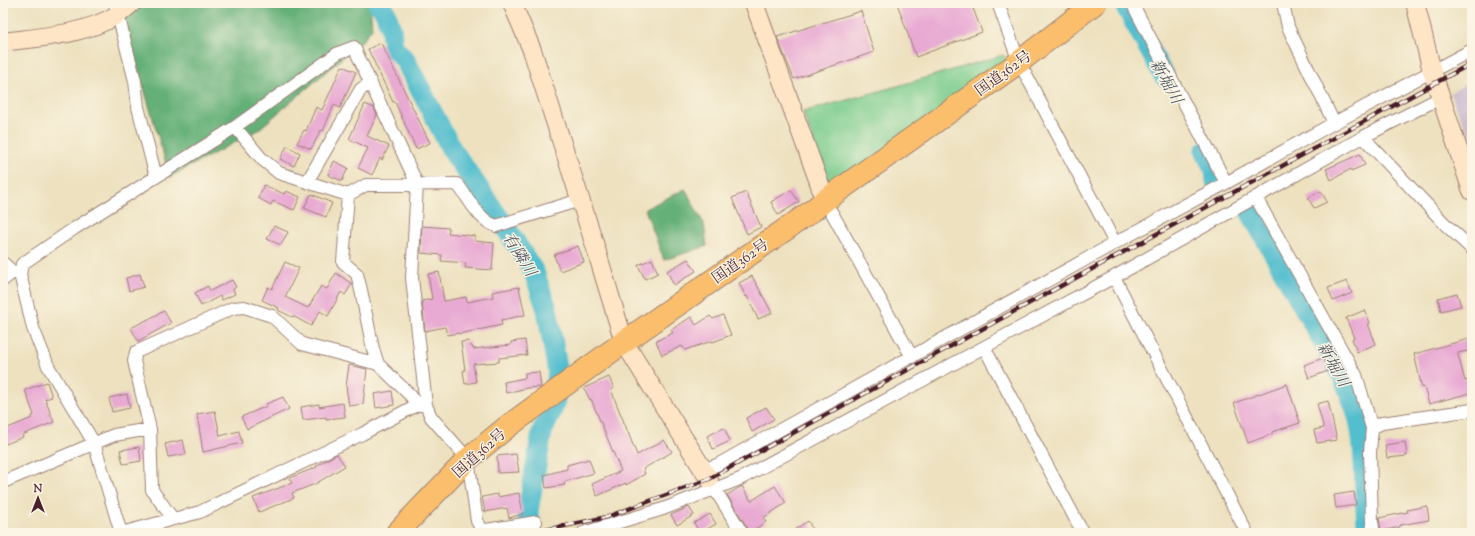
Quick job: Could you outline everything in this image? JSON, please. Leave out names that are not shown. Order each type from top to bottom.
[{"type":"highway","name":"国道362号","points":[[397,533],[468,459],[507,427],[624,342],[812,211],[1019,62],[1095,3]]},
{"type":"street","points":[[3,42],[43,37],[83,29],[100,23],[116,9],[132,3]]},
{"type":"street","points":[[512,3],[532,50],[624,342],[742,533]]},
{"type":"street","points":[[754,3],[820,185],[824,201],[832,212],[912,357]]},
{"type":"street","points":[[998,3],[1019,62],[1115,243]]},
{"type":"street","points":[[1132,3],[1226,183]]},
{"type":"street","points":[[1283,3],[1288,27],[1334,123]]},
{"type":"street","points":[[1415,3],[1432,71],[1442,97],[1472,191]]},
{"type":"street","points":[[116,9],[135,82],[138,107],[156,177]]},
{"type":"street","points":[[3,280],[16,273],[22,264],[75,228],[235,127],[338,53],[354,47],[417,184],[412,278],[421,405]]},
{"type":"street","points":[[584,533],[663,509],[710,479],[717,466],[1115,243],[1334,123],[1472,50]]},
{"type":"street","points":[[307,182],[361,89],[371,83]]},
{"type":"street","points":[[710,479],[740,479],[1114,277],[1363,137],[1442,97]]},
{"type":"street","points":[[235,127],[262,159],[279,173],[348,195],[366,185],[457,184],[482,217],[487,222],[496,226],[580,200]]},
{"type":"street","points":[[1363,137],[1446,225],[1472,249]]},
{"type":"street","points":[[348,195],[343,262],[357,274],[373,349],[378,364],[421,405],[468,459],[477,521],[481,528],[486,530],[536,522]]},
{"type":"street","points":[[1256,198],[1356,375],[1372,428],[1370,452],[1372,522],[1374,533]]},
{"type":"street","points":[[3,263],[16,273],[33,328],[48,366],[94,443],[121,533],[200,512],[421,405]]},
{"type":"street","points":[[1114,277],[1247,533]]},
{"type":"street","points":[[173,519],[152,490],[150,429],[134,361],[136,352],[233,308],[244,307],[272,316],[302,344],[378,364]]},
{"type":"street","points":[[984,347],[1083,533]]},
{"type":"street","points":[[1372,428],[1382,423],[1472,410]]},
{"type":"street","points":[[3,482],[114,435],[150,429]]},
{"type":"shaded area","points":[[1472,81],[1472,142],[1450,93]]},
{"type":"green space","points":[[119,3],[370,3],[372,28],[361,42],[258,130],[170,177]]},
{"type":"green space","points":[[1003,55],[1014,66],[829,187],[803,112]]},
{"type":"green space","points":[[685,189],[704,224],[707,246],[664,260],[645,209]]},
{"type":"building","points":[[897,3],[971,3],[982,32],[916,57]]},
{"type":"building","points":[[861,11],[874,52],[794,79],[777,37]]},
{"type":"building","points":[[381,43],[430,143],[416,149],[395,102],[393,102],[368,49]]},
{"type":"building","points":[[342,66],[356,72],[340,108],[334,105],[323,131],[321,130],[311,149],[297,143],[304,130],[306,131],[316,107],[322,110]]},
{"type":"building","points":[[365,104],[374,108],[377,115],[367,136],[389,146],[382,160],[380,158],[372,175],[358,168],[368,148],[349,139]]},
{"type":"building","points":[[287,146],[300,153],[294,166],[280,159]]},
{"type":"building","points":[[1360,154],[1365,165],[1351,171],[1351,169],[1331,180],[1326,169]]},
{"type":"building","points":[[334,161],[348,168],[342,181],[328,175]]},
{"type":"building","points":[[264,185],[284,194],[286,191],[300,197],[294,210],[273,201],[271,205],[258,198]]},
{"type":"building","points":[[791,190],[799,202],[778,215],[771,202]]},
{"type":"building","points":[[1321,191],[1327,202],[1314,208],[1308,198]]},
{"type":"building","points":[[746,192],[761,227],[747,234],[732,198]]},
{"type":"building","points":[[311,194],[332,203],[326,217],[304,208]]},
{"type":"building","points":[[274,226],[288,232],[281,245],[267,239]]},
{"type":"building","points":[[422,226],[449,228],[448,233],[475,236],[475,241],[494,243],[492,270],[465,268],[466,263],[441,261],[442,255],[421,253]]},
{"type":"building","points":[[578,246],[584,262],[560,271],[554,255]]},
{"type":"building","points":[[652,259],[658,273],[645,279],[638,265]]},
{"type":"building","points":[[688,259],[696,271],[674,285],[667,271]]},
{"type":"building","points":[[285,262],[299,268],[285,297],[308,308],[321,286],[327,289],[336,273],[352,284],[345,295],[341,292],[328,316],[320,311],[311,326],[278,310],[279,308],[262,300],[268,287],[272,289]]},
{"type":"building","points":[[439,272],[444,301],[466,297],[467,302],[493,297],[492,292],[519,287],[525,315],[501,320],[502,325],[459,334],[447,335],[445,327],[425,331],[422,301],[432,299],[428,274]]},
{"type":"building","points":[[140,274],[144,287],[129,291],[126,278]]},
{"type":"building","points":[[752,276],[772,313],[758,319],[739,283]]},
{"type":"building","points":[[232,280],[236,287],[233,289],[235,294],[222,300],[220,296],[201,306],[195,293],[208,286],[210,291]]},
{"type":"building","points":[[1347,281],[1352,293],[1333,301],[1328,288]]},
{"type":"building","points":[[1457,293],[1461,306],[1441,311],[1438,298]]},
{"type":"building","points":[[1365,310],[1370,323],[1368,324],[1376,344],[1357,352],[1352,339],[1354,338],[1346,318]]},
{"type":"building","points":[[164,311],[171,323],[138,341],[131,328]]},
{"type":"building","points":[[723,315],[731,335],[685,350],[682,346],[662,355],[656,341],[673,333],[671,330],[691,317],[696,325],[710,316],[713,319]]},
{"type":"building","points":[[1472,338],[1472,350],[1458,353],[1465,381],[1467,380],[1470,393],[1429,404],[1424,387],[1422,388],[1414,354]]},
{"type":"building","points":[[525,340],[527,355],[499,358],[499,362],[473,364],[476,382],[465,384],[463,371],[465,370],[461,342],[469,341],[470,346],[472,346],[473,349],[511,345],[511,342]]},
{"type":"building","points":[[1323,358],[1328,371],[1309,378],[1304,365]]},
{"type":"building","points":[[349,365],[367,369],[363,404],[349,406],[346,386]]},
{"type":"building","points":[[539,372],[541,387],[527,388],[506,393],[504,382],[525,378],[525,373]]},
{"type":"building","points":[[609,377],[614,388],[611,390],[637,455],[664,440],[672,452],[643,469],[645,474],[626,485],[626,483],[597,496],[592,484],[621,471],[591,399],[590,400],[584,388]]},
{"type":"building","points":[[47,382],[52,397],[45,399],[54,422],[22,435],[23,437],[6,444],[3,436],[3,430],[32,418],[34,415],[25,390]]},
{"type":"building","points":[[1287,384],[1300,423],[1272,432],[1272,434],[1248,443],[1234,403]]},
{"type":"building","points":[[392,391],[394,405],[376,408],[374,394]]},
{"type":"building","points":[[127,394],[130,408],[112,412],[109,398]]},
{"type":"building","points":[[283,397],[289,409],[247,429],[241,417],[267,406],[266,404]]},
{"type":"building","points":[[1328,401],[1337,440],[1317,443],[1314,430],[1324,428],[1317,404]]},
{"type":"building","points":[[343,403],[345,417],[326,419],[326,417],[303,420],[301,407],[319,404],[319,407]]},
{"type":"building","points":[[766,407],[774,419],[752,432],[746,418]]},
{"type":"building","points":[[215,411],[220,436],[239,431],[242,443],[203,452],[197,414]]},
{"type":"building","points":[[724,428],[730,441],[713,449],[707,436]]},
{"type":"building","points":[[183,440],[186,454],[168,457],[165,444]]},
{"type":"building","points":[[1405,442],[1407,456],[1387,458],[1385,445]]},
{"type":"building","points":[[139,447],[141,461],[123,464],[120,450]]},
{"type":"building","points":[[337,454],[345,466],[315,484],[292,493],[294,498],[259,512],[253,498],[292,483],[290,478],[317,467],[316,466]]},
{"type":"building","points":[[516,454],[519,472],[498,473],[497,456]]},
{"type":"building","points":[[589,459],[594,473],[564,482],[565,485],[546,488],[544,475],[567,469],[567,465]]},
{"type":"building","points":[[742,486],[751,501],[775,486],[786,503],[763,518],[766,522],[750,532],[727,495]]},
{"type":"building","points":[[1354,492],[1356,505],[1336,508],[1334,495]]},
{"type":"building","points":[[519,493],[523,514],[509,518],[507,508],[485,512],[482,497],[498,494],[498,497]]},
{"type":"building","points":[[1427,506],[1429,520],[1400,525],[1400,527],[1381,531],[1379,518],[1408,512],[1407,510]]},
{"type":"building","points":[[689,507],[694,515],[677,525],[671,515]]},
{"type":"building","points":[[710,514],[716,524],[700,533],[694,523]]},
{"type":"building","points":[[808,521],[815,533],[790,533]]},
{"type":"waterway","name":"有隣川","points":[[378,3],[385,11],[391,29],[393,47],[405,60],[452,150],[512,237],[534,272],[547,309],[558,373],[554,405],[542,432],[528,511],[530,533]]},
{"type":"waterway","name":"新堀川","points":[[1124,3],[1164,76]]},
{"type":"waterway","name":"新堀川","points":[[1205,151],[1215,170],[1216,182]]},
{"type":"waterway","name":"新堀川","points":[[1250,211],[1343,377],[1354,403],[1359,420],[1363,447],[1368,533]]},
{"type":"railway","points":[[531,533],[607,517],[709,479],[1472,63]]}]
